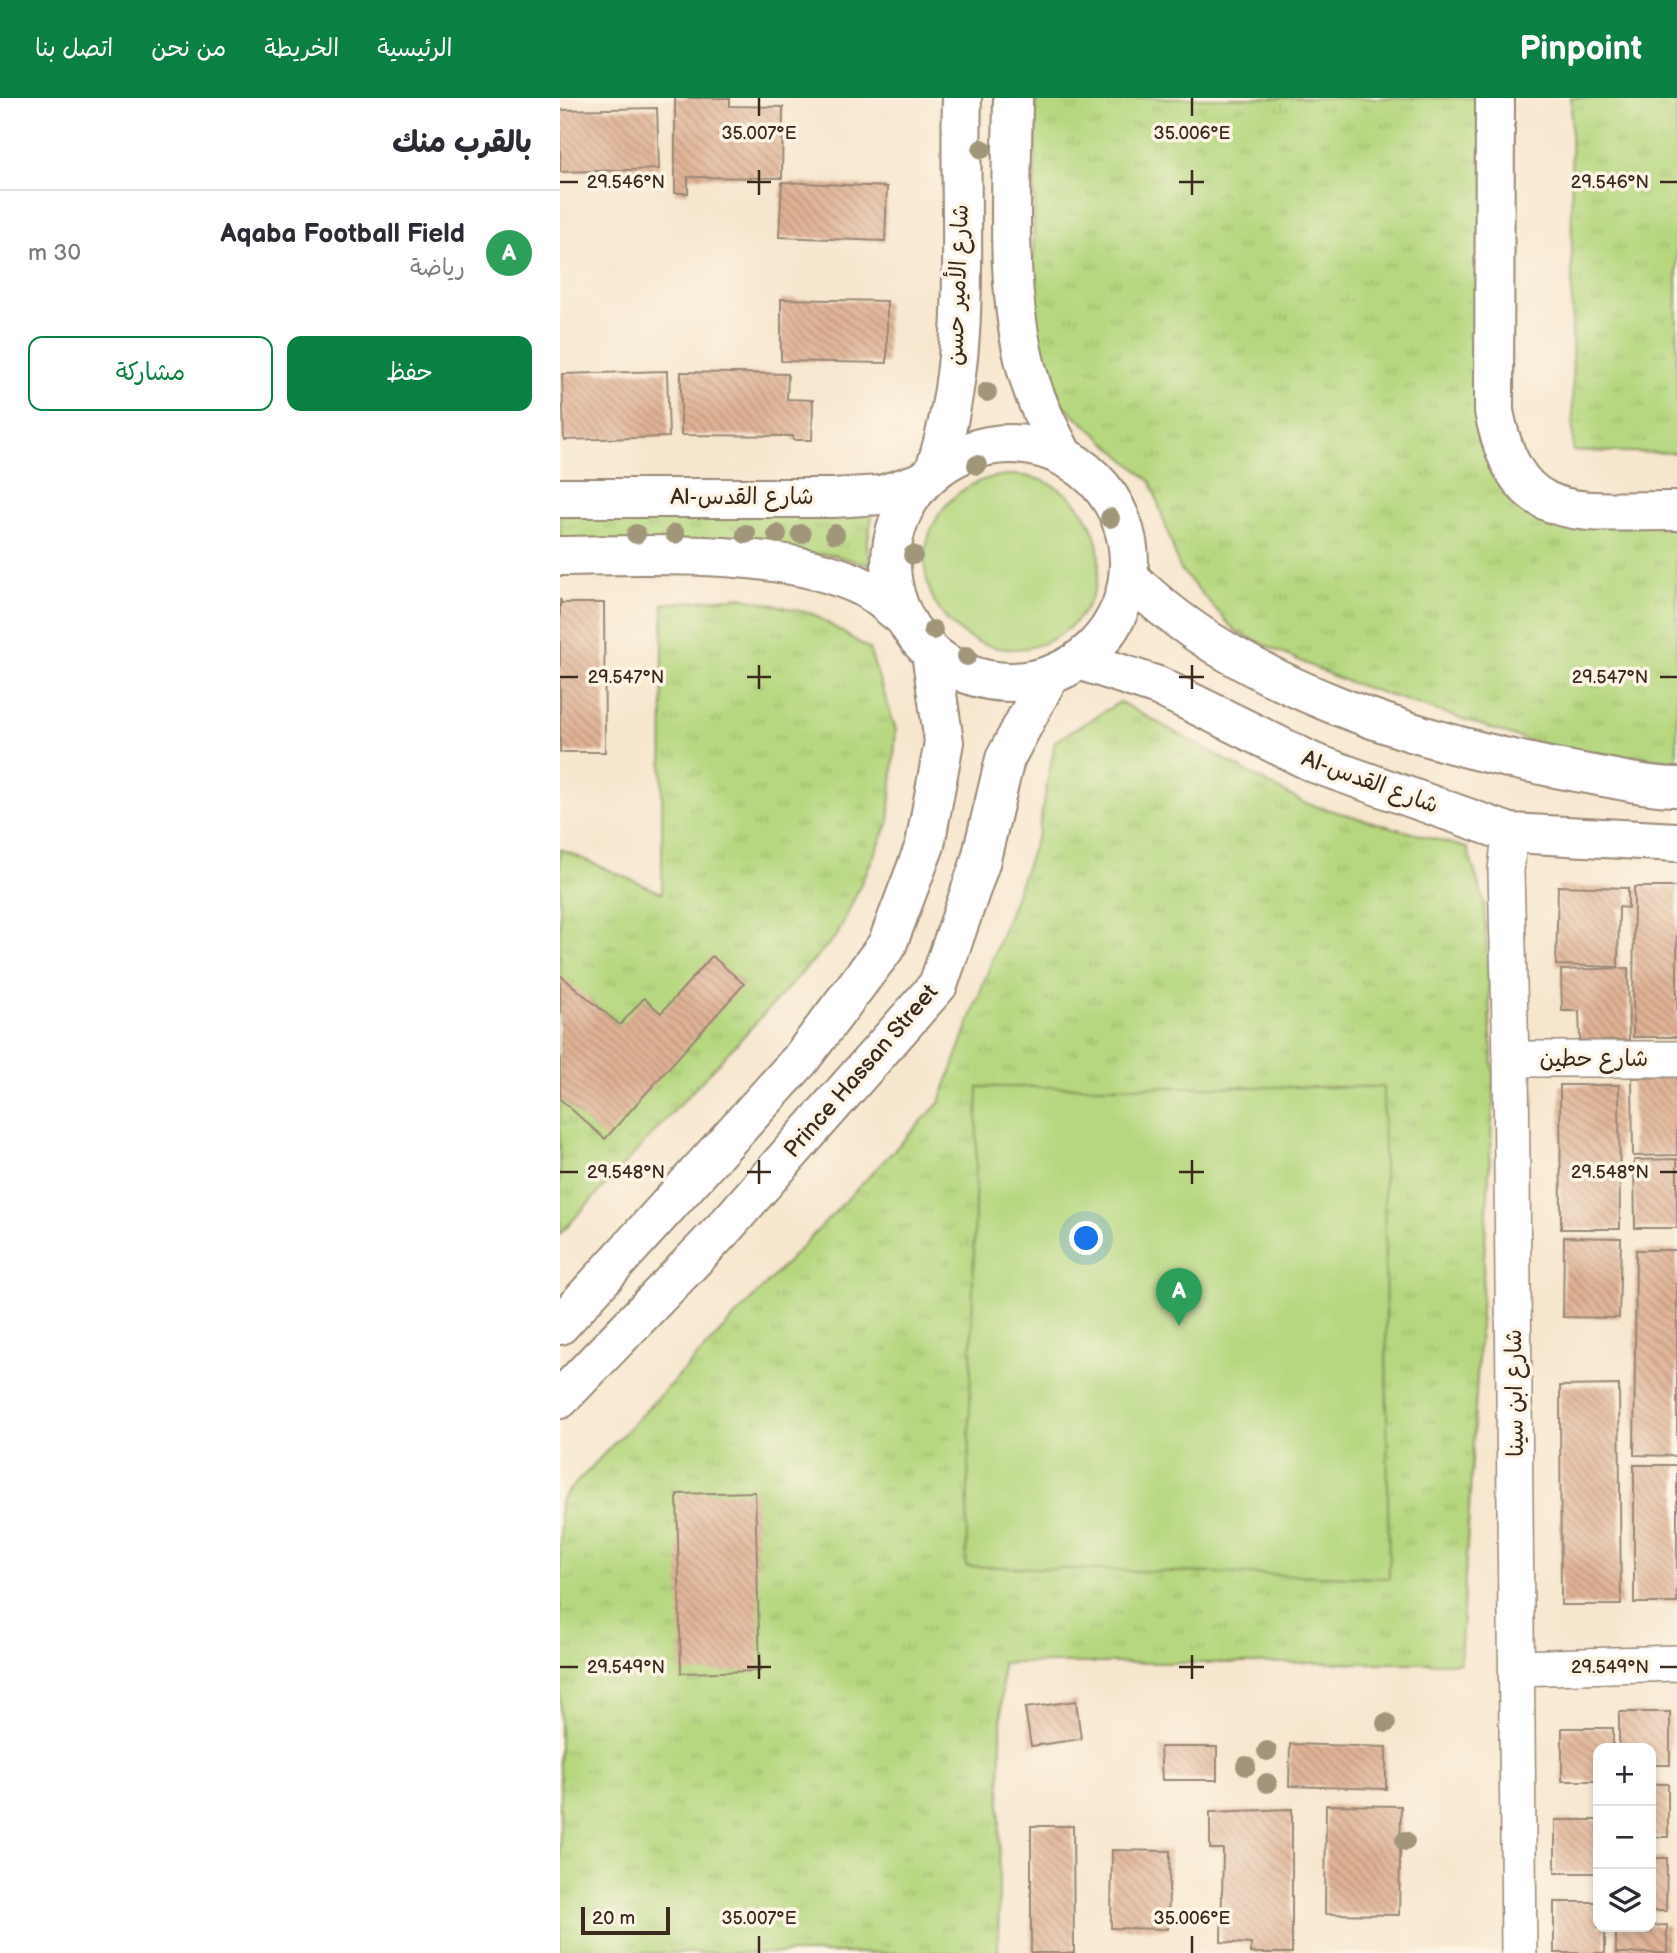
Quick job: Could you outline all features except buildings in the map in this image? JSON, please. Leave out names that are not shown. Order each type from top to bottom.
[{"type":"main road","name":"شارع الأمير حسن","points":[[928,476],[950,426],[957,366],[962,98]]},
{"type":"main road","points":[[1013,98],[1013,279],[1019,333],[1028,373],[1044,419],[1065,457]]},
{"type":"main road","points":[[1495,98],[1494,411],[1509,466],[1538,498],[1558,507],[1677,511]]},
{"type":"main road","points":[[560,556],[765,561],[820,572],[864,588],[902,616],[931,653],[975,678],[1012,682],[1064,668],[1103,638],[1121,609],[1129,577],[1129,548],[1122,520],[1108,494],[1089,473],[1065,457],[1032,446],[997,444],[964,452],[928,476],[901,512],[891,546],[891,582],[902,616]]},
{"type":"main road","name":"Al-شارع القدس","points":[[560,498],[881,495],[928,476]]},
{"type":"main road","points":[[1129,577],[1161,608],[1239,659],[1348,711],[1521,762],[1677,787]]},
{"type":"main road","points":[[560,1325],[800,1060],[887,945],[925,845],[944,742],[931,653]]},
{"type":"main road","name":"Al-شارع القدس","points":[[1064,668],[1157,686],[1314,763],[1510,833],[1677,842]]},
{"type":"main road","name":"Prince Hassan Street","points":[[560,1399],[727,1225],[938,985],[980,863],[1005,759],[1064,668]]},
{"type":"street","name":"شارع ابن سينا","points":[[1510,833],[1506,871],[1511,1059],[1519,1953]]},
{"type":"street","name":"شارع حطين","points":[[1511,1059],[1677,1059]]},
{"type":"street","points":[[1518,1668],[1677,1663]]},
{"type":"green space","points":[[1036,98],[1491,98],[1496,459],[1554,515],[1677,517],[1677,761],[1551,748],[1340,679],[1236,632],[1180,569],[1151,482],[1061,403],[1032,324]]},
{"type":"green space","points":[[1571,98],[1677,98],[1677,453],[1573,451]]},
{"type":"green space","points":[[1012,475],[1045,481],[1074,500],[1093,529],[1099,562],[1093,595],[1074,624],[1045,643],[1012,649],[979,643],[950,624],[931,595],[925,562],[931,529],[950,500],[979,481]]},
{"type":"green space","points":[[873,510],[867,545],[871,566],[833,555],[560,540],[560,514]]},
{"type":"green space","points":[[741,597],[813,614],[869,649],[896,730],[889,822],[838,934],[560,1234],[560,849],[662,893],[663,604]]},
{"type":"green space","points":[[1120,702],[1304,803],[1467,848],[1484,901],[1494,1090],[1460,1663],[1002,1663],[998,1953],[560,1953],[560,1500],[940,1102],[1038,834],[1055,741]]},
{"type":"green space","points":[[978,1087],[1383,1087],[1389,1578],[966,1566]]},
{"type":"place","name":"Aqaba Football Field","points":[[1179,1326]]}]
